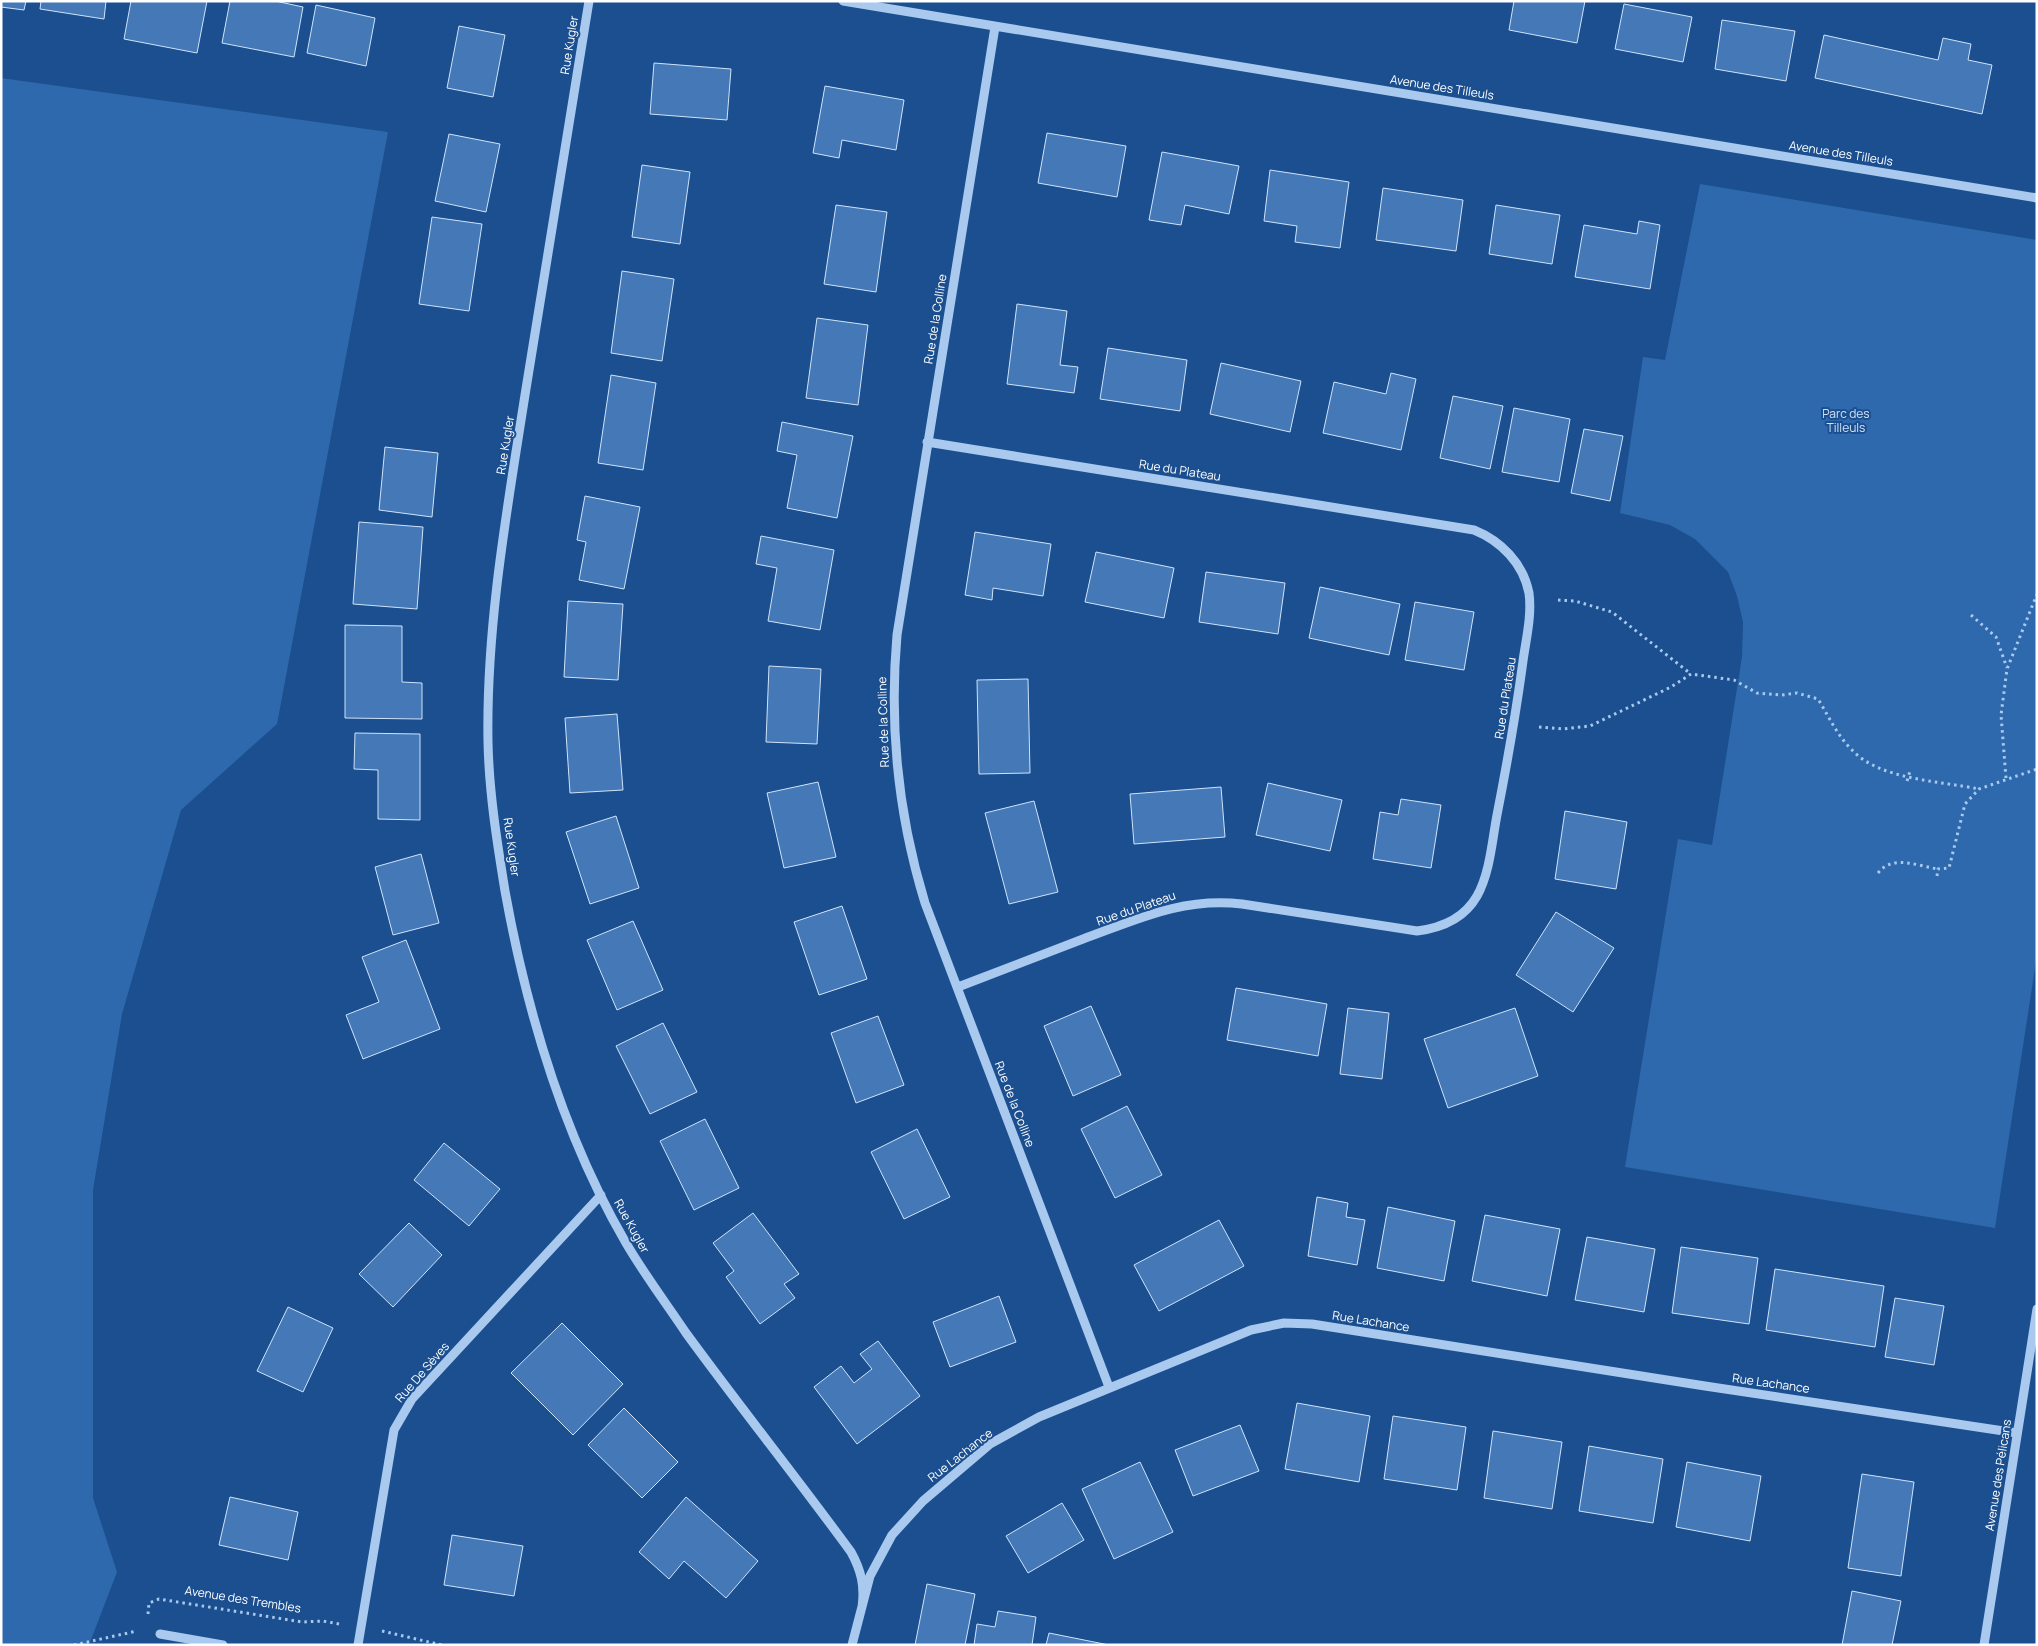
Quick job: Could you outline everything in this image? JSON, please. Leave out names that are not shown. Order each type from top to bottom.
[{"type":"street","name":"Rue Kugler","points":[[589,1],[505,521],[491,630],[488,744],[497,842],[516,949],[544,1058],[570,1126],[601,1195],[626,1243],[654,1288],[724,1386],[851,1552],[857,1562],[863,1584],[862,1607]]},
{"type":"street","name":"Avenue des Tilleuls","points":[[843,1],[2037,198]]},
{"type":"street","name":"Rue de la Colline","points":[[995,26],[897,634],[893,693],[894,736],[901,804],[915,870],[936,935],[958,987],[1109,1387]]},
{"type":"street","name":"Rue du Plateau","points":[[927,442],[1474,530],[1496,542],[1514,559],[1526,581],[1530,606],[1515,722],[1486,871],[1477,896],[1470,906],[1452,921],[1440,927],[1417,931],[1242,904],[1224,902],[1188,904],[1152,913],[958,987]]},
{"type":"street","name":"Rue De Sèves","points":[[358,1645],[394,1430],[399,1419],[419,1392],[601,1195]]},
{"type":"street","name":"Avenue des Pélicans","points":[[1984,1645],[2037,1308]]},
{"type":"street","name":"Rue Lachance","points":[[852,1645],[870,1576],[887,1542],[923,1502],[990,1444],[1039,1417],[1109,1387],[1251,1330],[1270,1325],[1298,1323],[2017,1432]]},
{"type":"street","points":[[160,1634],[223,1645]]},
{"type":"path","points":[[2006,778],[2001,715],[2007,669],[2037,594]]},
{"type":"path","points":[[1558,600],[1575,601],[1612,612],[1691,674],[1734,680],[1757,694],[1782,695],[1797,693],[1818,699],[1841,738],[1866,761],[1909,776],[1979,789]]},
{"type":"path","points":[[1971,615],[1996,637],[2007,669]]},
{"type":"path","points":[[1539,727],[1563,729],[1590,726],[1671,687],[1691,674]]},
{"type":"path","points":[[1820,711],[1826,712]]},
{"type":"path","points":[[1878,874],[1885,865],[1896,861],[1938,869],[1949,868],[1965,804],[1979,789],[2006,778],[2037,769]]},
{"type":"path","points":[[1907,781],[1910,770]]},
{"type":"path","points":[[1937,876],[1938,869]]},
{"type":"path","name":"Avenue des Trembles","points":[[159,1598],[302,1622],[323,1621]]},
{"type":"path","points":[[74,1645],[138,1631],[160,1634]]},
{"type":"path","points":[[398,1634],[415,1640],[442,1645]]},
{"type":"green space","points":[[1,78],[388,132],[277,724],[181,810],[122,1014],[93,1190],[93,1498],[117,1572],[89,1645],[1,1645]]},
{"type":"green space","name":"Parc des Tilleuls","points":[[1700,184],[2037,240],[2037,955],[1995,1228],[1625,1167],[1678,839],[1712,845],[1742,657],[1743,622],[1737,596],[1728,572],[1695,539],[1670,525],[1620,513],[1643,357],[1665,360]]},
{"type":"building","points":[[1,1],[26,1],[24,10],[1,7]]},
{"type":"building","points":[[41,1],[106,1],[104,19],[40,9]]},
{"type":"building","points":[[131,1],[207,1],[197,53],[124,39]]},
{"type":"building","points":[[230,1],[275,1],[303,7],[294,57],[222,43]]},
{"type":"building","points":[[1514,1],[1585,1],[1577,43],[1509,30]]},
{"type":"building","points":[[1624,4],[1692,17],[1683,62],[1615,49]]},
{"type":"building","points":[[316,5],[375,18],[366,66],[307,53]]},
{"type":"building","points":[[1722,20],[1795,31],[1786,81],[1715,69]]},
{"type":"building","points":[[459,26],[505,35],[493,97],[447,88]]},
{"type":"building","points":[[1824,35],[1938,60],[1943,38],[1971,44],[1968,60],[1992,65],[1982,114],[1815,78]]},
{"type":"building","points":[[654,63],[731,69],[727,120],[650,114]]},
{"type":"building","points":[[825,86],[904,100],[896,150],[842,140],[839,158],[813,153]]},
{"type":"building","points":[[1047,133],[1126,146],[1117,197],[1038,183]]},
{"type":"building","points":[[449,134],[500,144],[486,212],[435,201]]},
{"type":"building","points":[[1162,152],[1239,166],[1229,214],[1185,205],[1181,225],[1149,220]]},
{"type":"building","points":[[642,165],[690,172],[680,244],[632,237]]},
{"type":"building","points":[[1270,170],[1349,182],[1340,248],[1295,242],[1297,226],[1264,221]]},
{"type":"building","points":[[1383,188],[1463,200],[1456,251],[1376,240]]},
{"type":"building","points":[[836,205],[887,212],[876,292],[824,284]]},
{"type":"building","points":[[1496,205],[1560,215],[1552,264],[1489,254]]},
{"type":"building","points":[[432,217],[482,224],[469,311],[419,304]]},
{"type":"building","points":[[1639,221],[1660,225],[1650,289],[1575,277],[1584,225],[1637,234]]},
{"type":"building","points":[[622,271],[674,279],[662,361],[611,353]]},
{"type":"building","points":[[1017,304],[1067,311],[1060,365],[1078,367],[1074,393],[1007,384]]},
{"type":"building","points":[[817,318],[868,325],[858,405],[806,398]]},
{"type":"building","points":[[1108,348],[1187,360],[1180,411],[1100,399]]},
{"type":"building","points":[[1221,363],[1301,381],[1290,432],[1210,414]]},
{"type":"building","points":[[1391,373],[1416,379],[1401,450],[1323,433],[1334,382],[1386,394]]},
{"type":"building","points":[[611,375],[656,383],[643,470],[598,463]]},
{"type":"building","points":[[1453,396],[1503,406],[1490,469],[1440,458]]},
{"type":"building","points":[[1514,408],[1570,419],[1559,482],[1502,472]]},
{"type":"building","points":[[782,422],[853,436],[837,518],[787,508],[797,455],[777,451]]},
{"type":"building","points":[[1584,429],[1623,436],[1610,501],[1571,493]]},
{"type":"building","points":[[385,447],[438,453],[432,517],[379,510]]},
{"type":"building","points":[[585,496],[640,507],[624,589],[579,580],[586,542],[577,540]]},
{"type":"building","points":[[359,522],[423,527],[417,609],[353,604]]},
{"type":"building","points":[[975,532],[1051,544],[1043,596],[993,588],[992,600],[965,595]]},
{"type":"building","points":[[761,536],[834,550],[820,630],[768,621],[777,568],[756,564]]},
{"type":"building","points":[[1096,552],[1174,568],[1164,618],[1085,602]]},
{"type":"building","points":[[1206,572],[1285,583],[1278,634],[1199,622]]},
{"type":"building","points":[[1320,587],[1400,604],[1389,655],[1309,638]]},
{"type":"building","points":[[568,601],[623,604],[618,680],[564,677]]},
{"type":"building","points":[[1415,602],[1474,612],[1464,670],[1405,660]]},
{"type":"building","points":[[345,625],[402,626],[402,682],[422,683],[422,719],[345,718]]},
{"type":"building","points":[[769,666],[821,669],[817,744],[766,742]]},
{"type":"building","points":[[1028,679],[1030,773],[979,774],[977,680]]},
{"type":"building","points":[[617,714],[623,790],[570,793],[565,718]]},
{"type":"building","points":[[355,733],[420,734],[420,820],[378,819],[378,770],[354,769]]},
{"type":"building","points":[[818,782],[836,857],[784,868],[767,793]]},
{"type":"building","points":[[1268,783],[1342,800],[1330,851],[1256,835]]},
{"type":"building","points":[[1221,787],[1225,837],[1134,844],[1130,794]]},
{"type":"building","points":[[1401,799],[1441,805],[1431,868],[1373,859],[1380,812],[1398,815]]},
{"type":"building","points":[[1034,801],[1058,892],[1009,904],[985,813]]},
{"type":"building","points":[[1565,811],[1627,822],[1616,889],[1555,879]]},
{"type":"building","points":[[616,816],[639,888],[590,904],[566,832]]},
{"type":"building","points":[[421,854],[439,923],[393,935],[375,867]]},
{"type":"building","points":[[842,906],[867,979],[819,995],[794,922]]},
{"type":"building","points":[[1556,912],[1614,948],[1573,1012],[1516,975]]},
{"type":"building","points":[[633,921],[663,990],[617,1010],[587,940]]},
{"type":"building","points":[[406,940],[440,1029],[363,1059],[346,1015],[379,1002],[362,957]]},
{"type":"building","points":[[1236,988],[1327,1004],[1318,1056],[1227,1040]]},
{"type":"building","points":[[1091,1006],[1121,1075],[1073,1096],[1044,1026]]},
{"type":"building","points":[[1348,1008],[1389,1013],[1382,1079],[1340,1074]]},
{"type":"building","points":[[1515,1008],[1538,1076],[1448,1108],[1424,1039]]},
{"type":"building","points":[[878,1016],[904,1085],[856,1103],[831,1033]]},
{"type":"building","points":[[663,1023],[697,1092],[650,1114],[616,1046]]},
{"type":"building","points":[[1127,1106],[1162,1175],[1115,1198],[1081,1129]]},
{"type":"building","points":[[705,1119],[739,1188],[694,1210],[660,1141]]},
{"type":"building","points":[[917,1129],[950,1197],[904,1219],[871,1152]]},
{"type":"building","points":[[444,1143],[500,1189],[469,1226],[414,1180]]},
{"type":"building","points":[[1317,1197],[1348,1203],[1346,1217],[1365,1220],[1357,1265],[1308,1256]]},
{"type":"building","points":[[1388,1207],[1455,1221],[1444,1281],[1377,1268]]},
{"type":"building","points":[[753,1213],[799,1274],[784,1284],[795,1298],[760,1324],[726,1277],[734,1271],[713,1243]]},
{"type":"building","points":[[1485,1215],[1560,1229],[1547,1296],[1472,1281]]},
{"type":"building","points":[[1219,1220],[1244,1266],[1159,1311],[1134,1265]]},
{"type":"building","points":[[409,1223],[442,1255],[393,1307],[359,1274]]},
{"type":"building","points":[[1587,1237],[1655,1249],[1644,1312],[1575,1300]]},
{"type":"building","points":[[1681,1247],[1758,1258],[1749,1324],[1672,1313]]},
{"type":"building","points":[[1775,1269],[1884,1286],[1875,1347],[1766,1330]]},
{"type":"building","points":[[999,1296],[1016,1342],[950,1367],[933,1322]]},
{"type":"building","points":[[1895,1298],[1944,1306],[1934,1365],[1885,1357]]},
{"type":"building","points":[[288,1307],[333,1328],[303,1392],[257,1371]]},
{"type":"building","points":[[562,1323],[623,1384],[573,1435],[511,1373]]},
{"type":"building","points":[[878,1341],[920,1396],[857,1444],[814,1387],[841,1366],[854,1383],[872,1369],[860,1354]]},
{"type":"building","points":[[1297,1403],[1370,1416],[1359,1482],[1285,1469]]},
{"type":"building","points":[[624,1408],[678,1462],[642,1498],[588,1445]]},
{"type":"building","points":[[1393,1416],[1466,1427],[1457,1490],[1384,1479]]},
{"type":"building","points":[[1240,1425],[1259,1471],[1193,1496],[1175,1450]]},
{"type":"building","points":[[1493,1431],[1562,1442],[1552,1509],[1484,1498]]},
{"type":"building","points":[[1589,1446],[1663,1459],[1653,1523],[1579,1511]]},
{"type":"building","points":[[1140,1462],[1173,1532],[1114,1559],[1082,1489]]},
{"type":"building","points":[[1687,1462],[1761,1476],[1750,1541],[1676,1527]]},
{"type":"building","points":[[1862,1474],[1914,1482],[1901,1576],[1848,1568]]},
{"type":"building","points":[[230,1497],[298,1512],[288,1560],[219,1545]]},
{"type":"building","points":[[686,1497],[758,1561],[726,1598],[684,1561],[669,1579],[639,1552]]},
{"type":"building","points":[[1062,1503],[1084,1540],[1028,1573],[1006,1536]]},
{"type":"building","points":[[452,1535],[523,1546],[514,1596],[444,1585]]},
{"type":"building","points":[[927,1584],[975,1594],[965,1645],[915,1645]]},
{"type":"building","points":[[1852,1591],[1901,1601],[1892,1645],[1842,1645]]},
{"type":"building","points":[[998,1611],[1036,1617],[1032,1645],[974,1645],[977,1624],[995,1627]]},
{"type":"building","points":[[1049,1633],[1109,1645],[1046,1645]]}]
